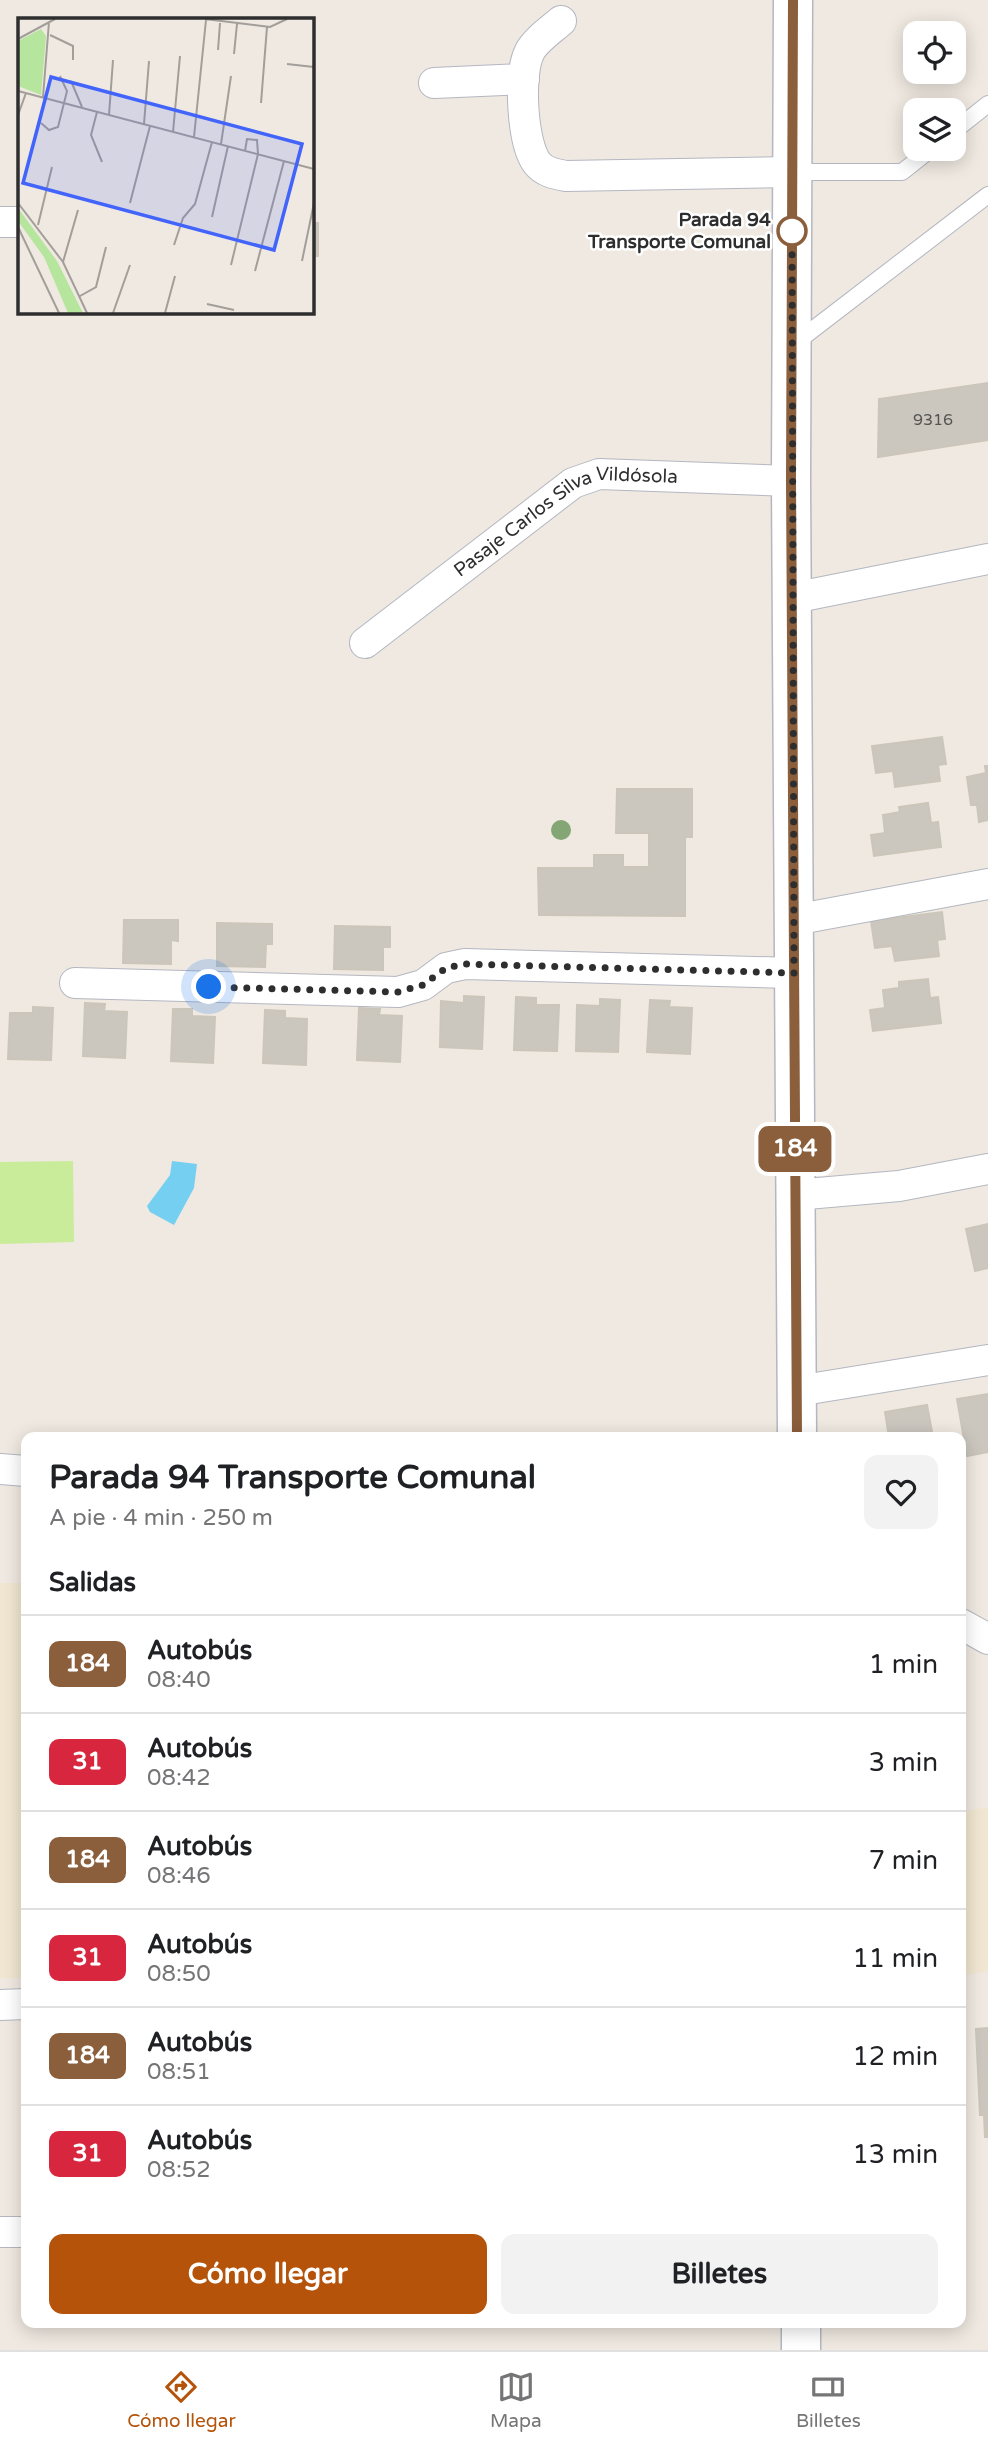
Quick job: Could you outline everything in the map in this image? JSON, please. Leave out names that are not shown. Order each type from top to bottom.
[{"type":"street","points":[[793,0],[791,481],[797,1432]]},
{"type":"street","points":[[561,21],[530,51],[524,79],[523,108],[529,148],[538,165],[553,174],[566,176],[792,173]]},
{"type":"street","points":[[434,83],[524,79]]},
{"type":"street","points":[[0,222],[18,222]]},
{"type":"street","name":"Pasaje Carlos Silva Vildósola","points":[[365,643],[573,483],[599,474],[791,481]]},
{"type":"street","points":[[793,598],[988,559]]},
{"type":"street","points":[[794,920],[988,884]]},
{"type":"street","points":[[75,983],[398,992],[423,985],[446,968],[465,964],[794,973]]},
{"type":"street","points":[[795,1195],[899,1186],[988,1169]]},
{"type":"street","points":[[797,1391],[988,1360]]},
{"type":"street","points":[[0,1469],[21,1471]]},
{"type":"street","points":[[966,1627],[988,1639]]},
{"type":"street","points":[[0,2005],[21,2004]]},
{"type":"street","points":[[0,2232],[21,2232]]},
{"type":"street","points":[[801,2328],[802,2350]]},
{"type":"lane","points":[[966,121],[988,104]]},
{"type":"lane","points":[[792,173],[902,172],[916,161]]},
{"type":"lane","points":[[792,346],[988,195]]},
{"type":"shaded area","points":[[0,1583],[21,1583],[21,1978],[0,1978]]},
{"type":"shaded area","points":[[988,1807],[988,1971],[966,1975],[966,1811]]},
{"type":"green space","points":[[73,1161],[74,1242],[0,1244],[0,1162]]},
{"type":"water","points":[[172,1161],[197,1164],[194,1188],[174,1225],[150,1212],[147,1206],[170,1175]]},
{"type":"building","points":[[313,223],[318,223],[318,256],[313,256]]},
{"type":"building","points":[[988,383],[988,440],[878,457],[879,399]]},
{"type":"building","points":[[942,737],[946,764],[938,765],[940,781],[895,787],[893,771],[876,773],[872,746]]},
{"type":"building","points":[[985,766],[988,766],[988,820],[979,822],[977,805],[971,805],[967,777],[986,773]]},
{"type":"building","points":[[617,789],[692,789],[692,837],[685,837],[685,916],[539,915],[538,868],[594,868],[594,855],[623,855],[623,867],[649,867],[649,833],[616,833]]},
{"type":"building","points":[[928,803],[931,823],[938,822],[941,847],[874,856],[871,835],[885,833],[883,815],[900,812],[899,807]]},
{"type":"building","points":[[942,912],[945,939],[937,940],[939,956],[895,961],[892,946],[875,948],[871,921]]},
{"type":"building","points":[[124,920],[178,920],[178,941],[171,940],[171,964],[123,963]]},
{"type":"building","points":[[217,923],[272,924],[272,944],[266,944],[265,967],[217,966]]},
{"type":"building","points":[[335,926],[390,927],[390,947],[383,947],[383,970],[334,969]]},
{"type":"building","points":[[928,979],[930,998],[938,997],[941,1023],[873,1031],[870,1010],[885,1008],[883,990],[899,988],[899,982]]},
{"type":"building","points":[[464,996],[484,997],[482,1049],[440,1047],[441,1001],[464,1003]]},
{"type":"building","points":[[516,997],[536,998],[536,1005],[559,1005],[557,1051],[514,1050]]},
{"type":"building","points":[[600,999],[620,1000],[618,1052],[576,1051],[577,1005],[600,1006]]},
{"type":"building","points":[[650,1000],[670,1001],[669,1007],[692,1008],[690,1054],[647,1052]]},
{"type":"building","points":[[85,1003],[105,1004],[104,1011],[127,1012],[125,1058],[83,1056]]},
{"type":"building","points":[[33,1007],[53,1008],[51,1060],[8,1059],[10,1013],[33,1013]]},
{"type":"building","points":[[359,1008],[380,1009],[379,1015],[402,1016],[400,1062],[357,1060]]},
{"type":"building","points":[[173,1009],[192,1009],[192,1016],[215,1017],[213,1063],[171,1061]]},
{"type":"building","points":[[265,1010],[285,1011],[285,1018],[307,1019],[306,1065],[263,1063]]},
{"type":"building","points":[[988,1224],[988,1268],[975,1271],[966,1229]]},
{"type":"building","points":[[988,1394],[988,1452],[967,1456],[966,1432],[963,1432],[957,1399]]},
{"type":"building","points":[[927,1405],[932,1432],[888,1432],[885,1412]]},
{"type":"building","points":[[988,2028],[988,2137],[985,2137],[984,2115],[980,2115],[976,2029]]},
{"type":"bus line","name":"184","points":[[793,0],[791,481],[797,1432]]},
{"type":"place","name":"Parada 94 Transporte Comunal","points":[[792,231]]},
{"type":"route","points":[[209,987],[398,992],[423,985],[446,968],[465,964],[794,973],[792,222],[792,231]]}]
